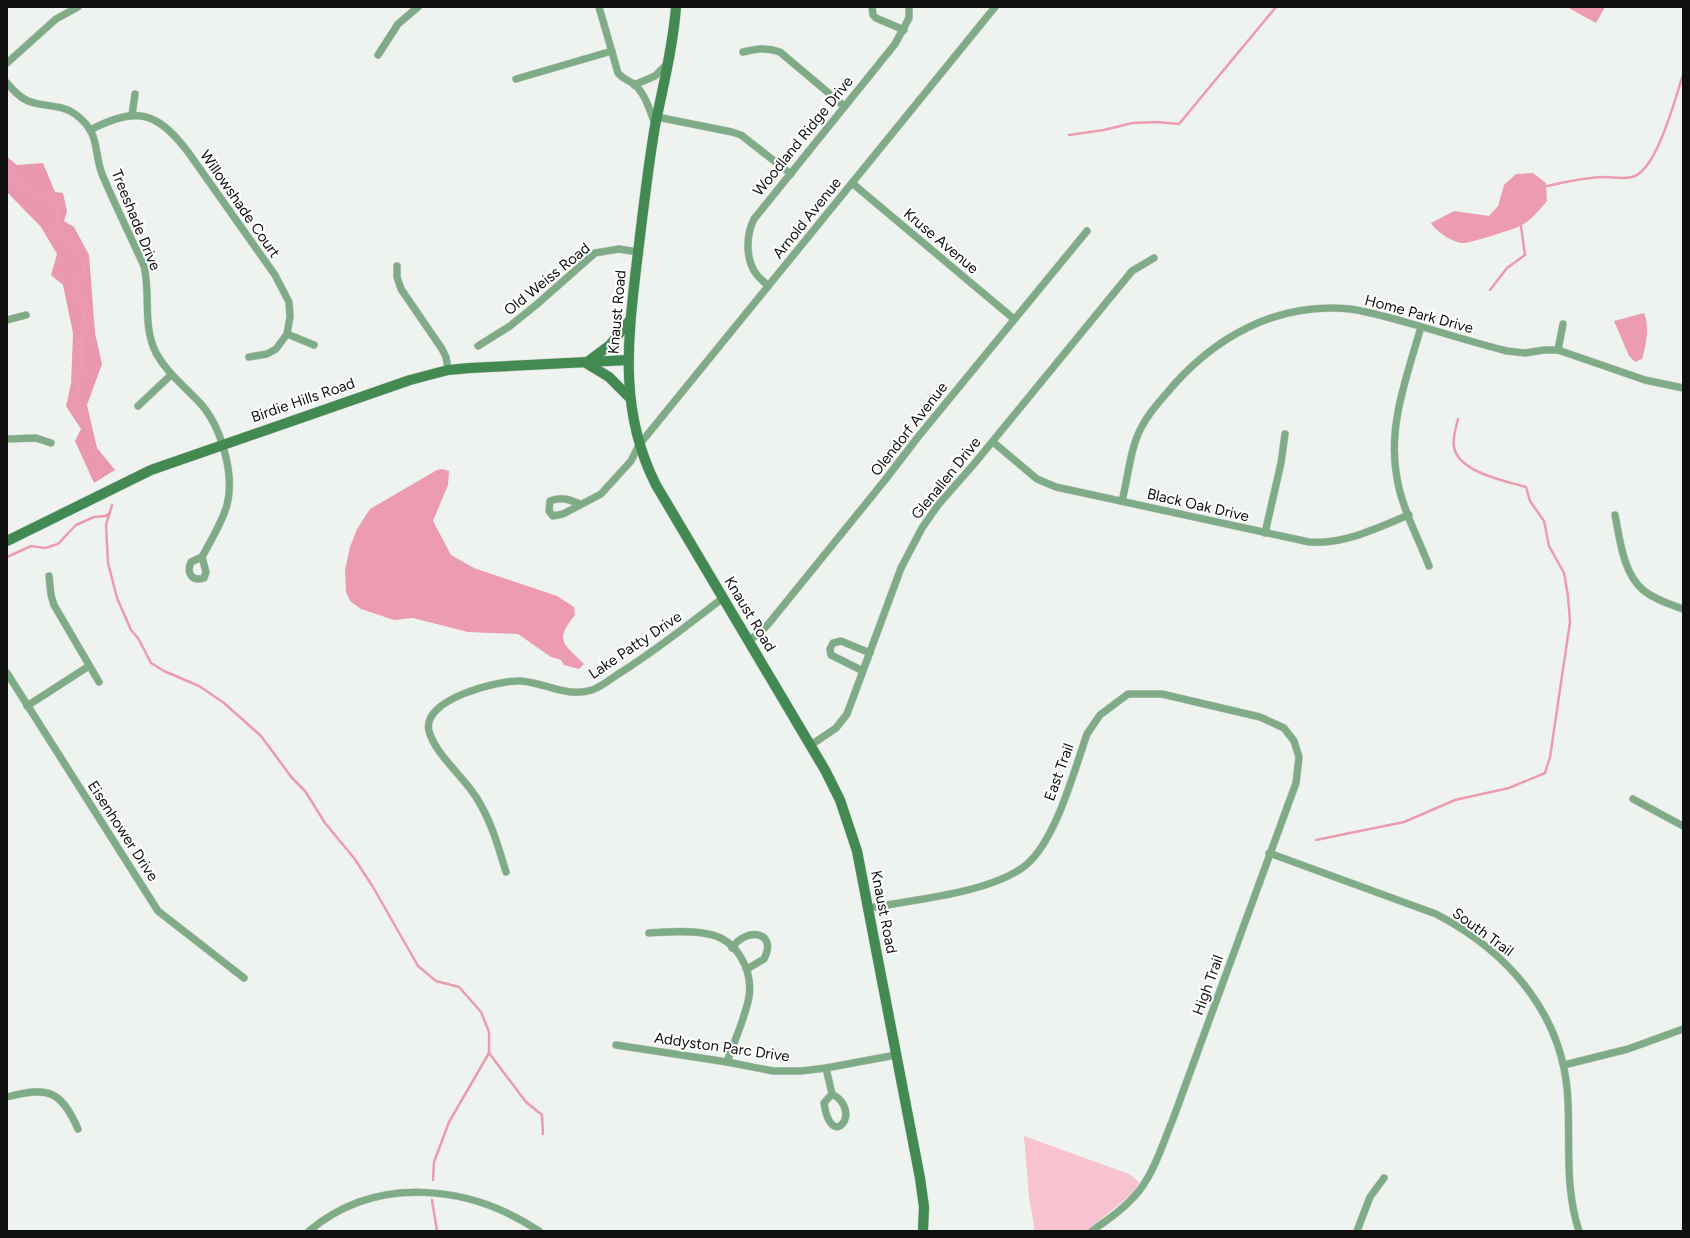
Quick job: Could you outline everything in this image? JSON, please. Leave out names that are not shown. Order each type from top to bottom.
[{"type":"main road","name":"Knaust Road","points":[[676,7],[656,121],[638,252],[631,318],[628,360],[630,398],[634,426],[639,445],[651,475],[833,785],[850,828],[857,851],[922,1192],[923,1231]]},
{"type":"main road","points":[[630,398],[609,377],[586,363],[610,345],[631,318]]},
{"type":"main road","name":"Birdie Hills Road","points":[[7,541],[151,470],[222,444],[410,380],[448,370],[628,360]]},
{"type":"street","points":[[7,63],[56,19],[78,7]]},
{"type":"street","points":[[378,55],[398,24],[418,7]]},
{"type":"street","points":[[599,7],[618,74],[634,85],[646,102],[656,121],[741,135],[791,174]]},
{"type":"street","points":[[872,7],[873,15],[880,21],[904,30]]},
{"type":"street","name":"Woodland Ridge Drive","points":[[768,286],[756,275],[752,266],[748,240],[754,219],[895,44],[904,30],[909,18],[909,7]]},
{"type":"street","name":"Arnold Avenue","points":[[580,504],[600,494],[617,478],[631,461],[639,445],[995,7]]},
{"type":"street","points":[[743,52],[761,48],[770,48],[780,52],[844,106]]},
{"type":"street","points":[[516,78],[612,51]]},
{"type":"street","points":[[634,85],[655,76],[667,64]]},
{"type":"street","name":"Treeshade Drive","points":[[7,83],[16,93],[28,101],[64,109],[75,114],[90,130],[96,142],[102,172],[144,266],[147,278],[147,321],[156,352],[171,375],[212,417],[222,444],[230,491],[222,520],[202,557]]},
{"type":"street","points":[[132,115],[135,94]]},
{"type":"street","name":"Willowshade Court","points":[[90,130],[114,117],[132,115],[143,116],[156,121],[177,137],[270,268],[284,290],[289,302],[290,317],[287,334],[276,349],[267,354],[249,357]]},
{"type":"street","name":"Kruse Avenue","points":[[852,183],[1014,320]]},
{"type":"street","name":"Olendorf Avenue","points":[[748,641],[761,632],[770,622],[1087,231]]},
{"type":"street","name":"Old Weiss Road","points":[[478,346],[510,326],[536,306],[596,253],[619,250],[638,252]]},
{"type":"street","name":"Glenallen Drive","points":[[810,745],[836,728],[845,719],[901,568],[922,528],[938,505],[992,442],[1132,270],[1154,258]]},
{"type":"street","points":[[397,266],[397,277],[401,289],[442,349],[446,357],[448,370]]},
{"type":"street","name":"Home Park Drive","points":[[1122,501],[1136,438],[1146,420],[1188,368],[1210,349],[1230,336],[1274,317],[1323,309],[1349,309],[1421,326],[1508,351],[1525,353],[1544,350],[1558,350],[1645,380],[1683,388]]},
{"type":"street","points":[[7,320],[26,316]]},
{"type":"street","points":[[1558,350],[1563,324]]},
{"type":"street","points":[[1421,326],[1401,401],[1395,436],[1394,462],[1397,480],[1429,566]]},
{"type":"street","points":[[287,334],[314,345]]},
{"type":"street","points":[[138,406],[171,375]]},
{"type":"street","points":[[1265,533],[1281,463],[1285,434]]},
{"type":"street","points":[[7,439],[30,437],[51,443]]},
{"type":"street","name":"Black Oak Drive","points":[[992,442],[1037,479],[1046,484],[1309,542],[1323,544],[1343,541],[1409,515]]},
{"type":"street","points":[[1614,515],[1624,556],[1632,576],[1643,590],[1657,599],[1683,609]]},
{"type":"street","points":[[49,576],[51,595],[54,605],[99,682]]},
{"type":"street","name":"Lake Patty Drive","points":[[506,872],[489,819],[462,776],[435,745],[429,730],[428,722],[432,713],[442,704],[468,693],[489,685],[509,682],[522,681],[565,692],[577,693],[593,690],[652,653],[723,598]]},
{"type":"street","points":[[863,672],[831,655],[830,649],[833,643],[841,641],[870,653]]},
{"type":"street","points":[[27,706],[89,666]]},
{"type":"street","name":"Eisenhower Drive","points":[[7,674],[158,910],[244,978]]},
{"type":"street","name":"East Trail","points":[[868,908],[977,888],[1002,880],[1026,865],[1041,847],[1053,827],[1092,724],[1112,704],[1128,694],[1162,694],[1260,717],[1284,728]]},
{"type":"street","name":"High Trail","points":[[1092,1231],[1116,1214],[1139,1191],[1158,1156],[1220,992],[1268,853],[1299,770],[1299,757],[1294,741],[1284,728]]},
{"type":"street","points":[[1633,799],[1683,826]]},
{"type":"street","name":"South Trail","points":[[1268,853],[1436,914],[1471,935],[1509,966],[1526,985],[1548,1023],[1564,1065],[1568,1100],[1570,1190],[1574,1214],[1579,1231]]},
{"type":"street","points":[[650,933],[708,934],[721,939],[732,948],[747,969],[750,982],[748,999],[727,1062]]},
{"type":"street","points":[[732,948],[741,938],[749,934],[759,935],[765,938],[768,946],[764,959],[747,969]]},
{"type":"street","points":[[1564,1065],[1628,1049],[1683,1029]]},
{"type":"street","name":"Addyston Parc Drive","points":[[616,1045],[727,1062],[773,1071],[801,1071],[826,1068],[896,1055]]},
{"type":"street","points":[[826,1068],[832,1094]]},
{"type":"street","points":[[7,1097],[35,1092],[52,1094],[64,1104],[78,1129]]},
{"type":"street","points":[[1357,1231],[1370,1197],[1384,1178]]},
{"type":"street","points":[[308,1231],[336,1213],[355,1205],[384,1196],[421,1191],[453,1195],[497,1207],[521,1219],[539,1231]]},
{"type":"shaded area","points":[[1567,7],[1605,7],[1596,23]]},
{"type":"shaded area","points":[[7,157],[17,165],[43,163],[55,192],[63,193],[67,211],[64,221],[74,227],[89,255],[95,333],[102,364],[87,405],[97,448],[115,470],[94,483],[75,441],[81,429],[66,406],[71,384],[73,333],[63,285],[51,275],[57,254],[41,227],[7,192]]},
{"type":"shaded area","points":[[1533,173],[1546,183],[1547,201],[1538,212],[1520,226],[1492,236],[1460,243],[1437,230],[1431,223],[1454,211],[1489,216],[1498,206],[1504,185],[1516,174]]},
{"type":"shaded area","points":[[1644,313],[1647,324],[1646,342],[1642,359],[1635,362],[1629,356],[1614,321]]},
{"type":"shaded area","points":[[442,469],[449,471],[448,485],[433,521],[451,555],[474,568],[557,596],[574,607],[575,615],[568,624],[563,636],[566,646],[584,664],[579,669],[564,665],[561,660],[551,657],[518,634],[468,632],[413,618],[394,620],[361,609],[350,601],[346,592],[345,570],[350,547],[357,529],[370,509],[437,470]]},
{"type":"shaded area","points":[[1024,1136],[1129,1174],[1139,1182],[1136,1190],[1088,1230],[1035,1231],[1029,1197]]},
{"type":"waterway","points":[[1069,135],[1104,130],[1132,123],[1157,122],[1179,124],[1276,7]]},
{"type":"waterway","points":[[1547,186],[1590,178],[1627,178],[1635,176],[1643,170],[1651,159],[1665,130],[1683,75]]},
{"type":"waterway","points":[[7,173],[37,195],[50,199],[58,208],[56,230],[77,252],[85,271],[78,281],[77,287],[78,300],[86,306],[82,330],[81,366],[77,401],[102,470]]},
{"type":"waterway","points":[[1490,290],[1507,268],[1525,255],[1521,226]]},
{"type":"waterway","points":[[1316,840],[1404,822],[1455,800],[1509,788],[1545,773],[1550,757],[1570,622],[1564,573],[1549,546],[1544,521],[1530,501],[1526,487],[1484,474],[1473,469],[1457,456],[1454,447],[1454,433],[1458,419]]},
{"type":"waterway","points":[[112,505],[106,525],[108,563],[117,598],[131,630],[138,638],[151,663],[164,671],[199,686],[224,703],[261,736],[292,778],[305,791],[325,823],[354,858],[373,887],[418,966],[436,981],[459,987],[481,1012],[489,1032],[489,1053],[449,1122],[434,1162],[433,1180]]},
{"type":"waterway","points":[[7,557],[31,546],[45,548],[58,544],[76,525],[94,517],[106,516],[108,514]]},
{"type":"waterway","points":[[489,1053],[526,1102],[542,1115],[543,1134]]},
{"type":"waterway","points":[[432,1200],[437,1231]]}]
